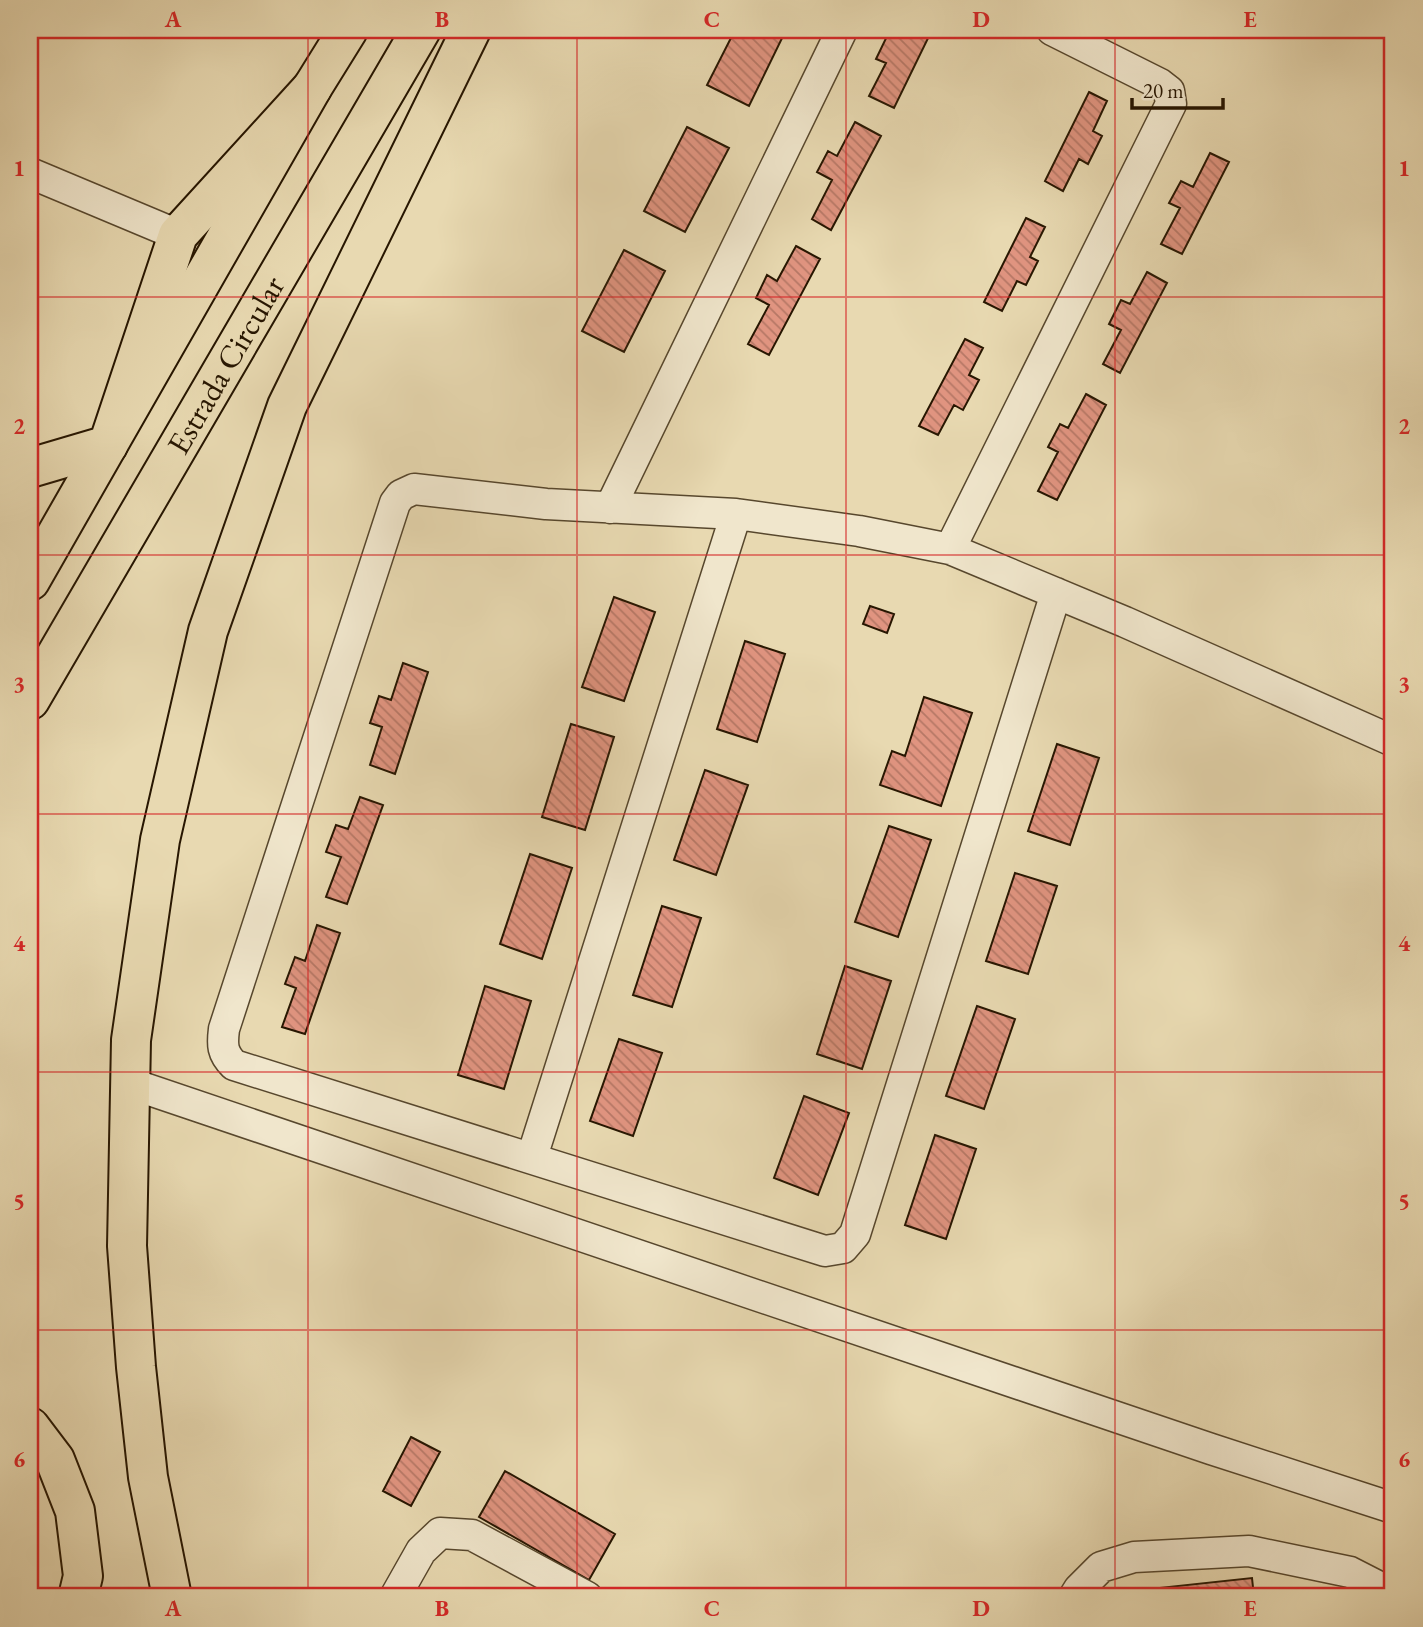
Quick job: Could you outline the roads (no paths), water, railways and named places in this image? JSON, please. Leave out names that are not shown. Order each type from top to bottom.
[{"type":"main road","points":[[30,581],[312,88],[348,30]]},
{"type":"main road","name":"Estrada Circular","points":[[30,700],[421,30]]},
{"type":"main road","points":[[172,1597],[148,1477],[127,1246],[131,1040],[160,840],[208,631],[287,406],[471,30]]},
{"type":"main road","points":[[108,445],[178,235],[312,88]]},
{"type":"main road","points":[[30,468],[108,445]]},
{"type":"main road","points":[[30,1427],[55,1461],[75,1511],[83,1576],[78,1597]]},
{"type":"street","points":[[610,508],[842,30]]},
{"type":"street","points":[[950,549],[1171,104],[1169,91],[1160,83],[1052,30]]},
{"type":"street","points":[[30,173],[178,235]]},
{"type":"street","points":[[1056,593],[855,1234],[843,1248],[825,1251],[234,1065],[224,1055],[222,1043],[228,1016],[395,503],[401,495],[414,489],[546,504],[736,514],[859,531],[950,549],[1056,593],[1393,741]]},
{"type":"street","points":[[532,1157],[736,514]]},
{"type":"street","points":[[129,1083],[1393,1508]]},
{"type":"street","points":[[395,1597],[421,1551],[440,1533],[472,1535],[587,1597]]},
{"type":"street","points":[[1074,1597],[1101,1566],[1134,1557],[1249,1551],[1350,1572],[1393,1594]]}]
